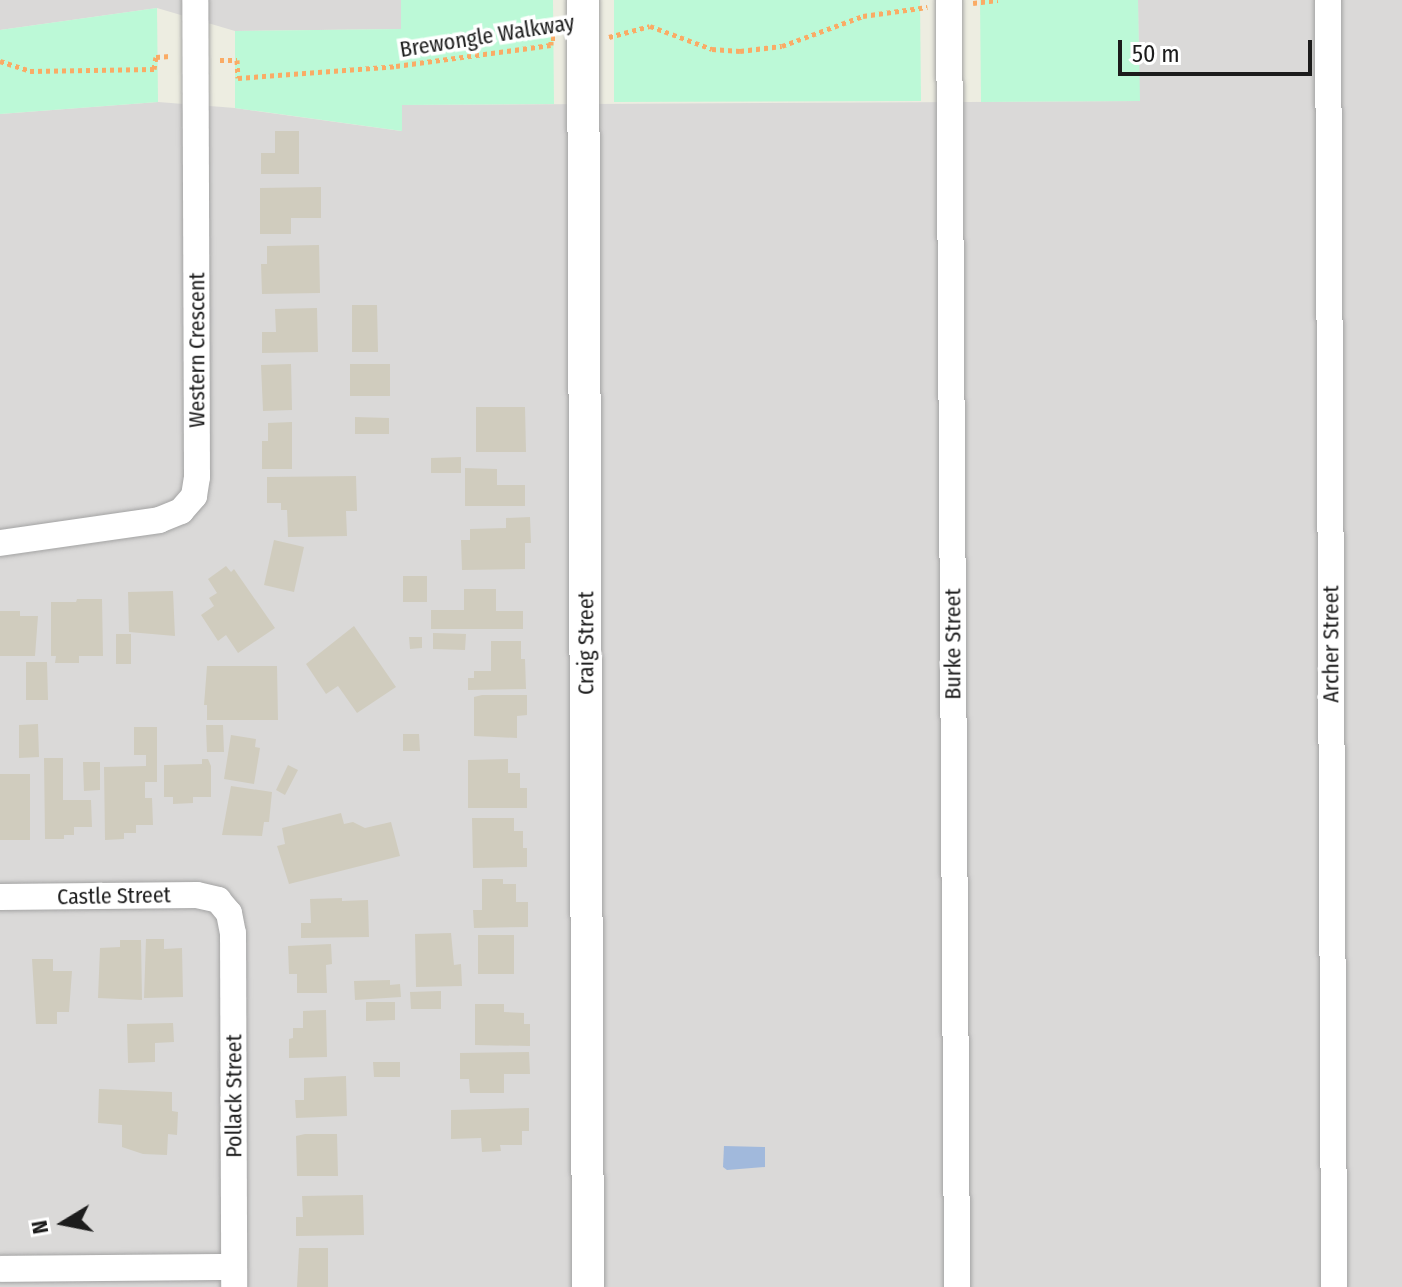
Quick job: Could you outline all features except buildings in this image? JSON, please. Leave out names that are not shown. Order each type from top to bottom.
[{"type":"street","name":"Western Crescent","points":[[0,543],[159,520],[181,511],[194,496],[197,477],[195,0]]},
{"type":"street","name":"Craig Street","points":[[583,0],[588,1287]]},
{"type":"street","name":"Archer Street","points":[[1328,0],[1334,1287]]},
{"type":"street","name":"Burke Street","points":[[949,3],[957,1287]]},
{"type":"street","name":"Castle Street","points":[[0,897],[197,895],[208,896],[225,906]]},
{"type":"street","name":"Pollack Street","points":[[225,906],[233,933],[234,1277]]},
{"type":"street","points":[[1,1269],[234,1277]]},
{"type":"path","name":"Brewongle Walkway","points":[[0,61],[30,71],[154,69],[156,57],[237,60],[238,78],[396,66],[551,45],[551,38],[611,37],[650,26],[712,49],[740,51],[782,46],[863,16],[949,3]]},
{"type":"shaded area","points":[[0,0],[401,0],[401,29],[235,31],[157,8],[0,30]]},
{"type":"shaded area","points":[[1138,0],[1402,0],[1402,1287],[0,1287],[0,114],[158,102],[235,108],[401,131],[401,105],[1139,101]]},
{"type":"green space","points":[[401,0],[553,0],[554,104],[402,105],[402,131],[235,108],[235,31],[401,29]]},
{"type":"green space","points":[[614,0],[920,0],[921,101],[614,102]]},
{"type":"green space","points":[[980,0],[1138,0],[1140,101],[981,102]]},
{"type":"green space","points":[[157,8],[158,102],[0,114],[0,30]]},
{"type":"water","points":[[724,1146],[765,1147],[765,1167],[727,1170],[723,1167]]}]
